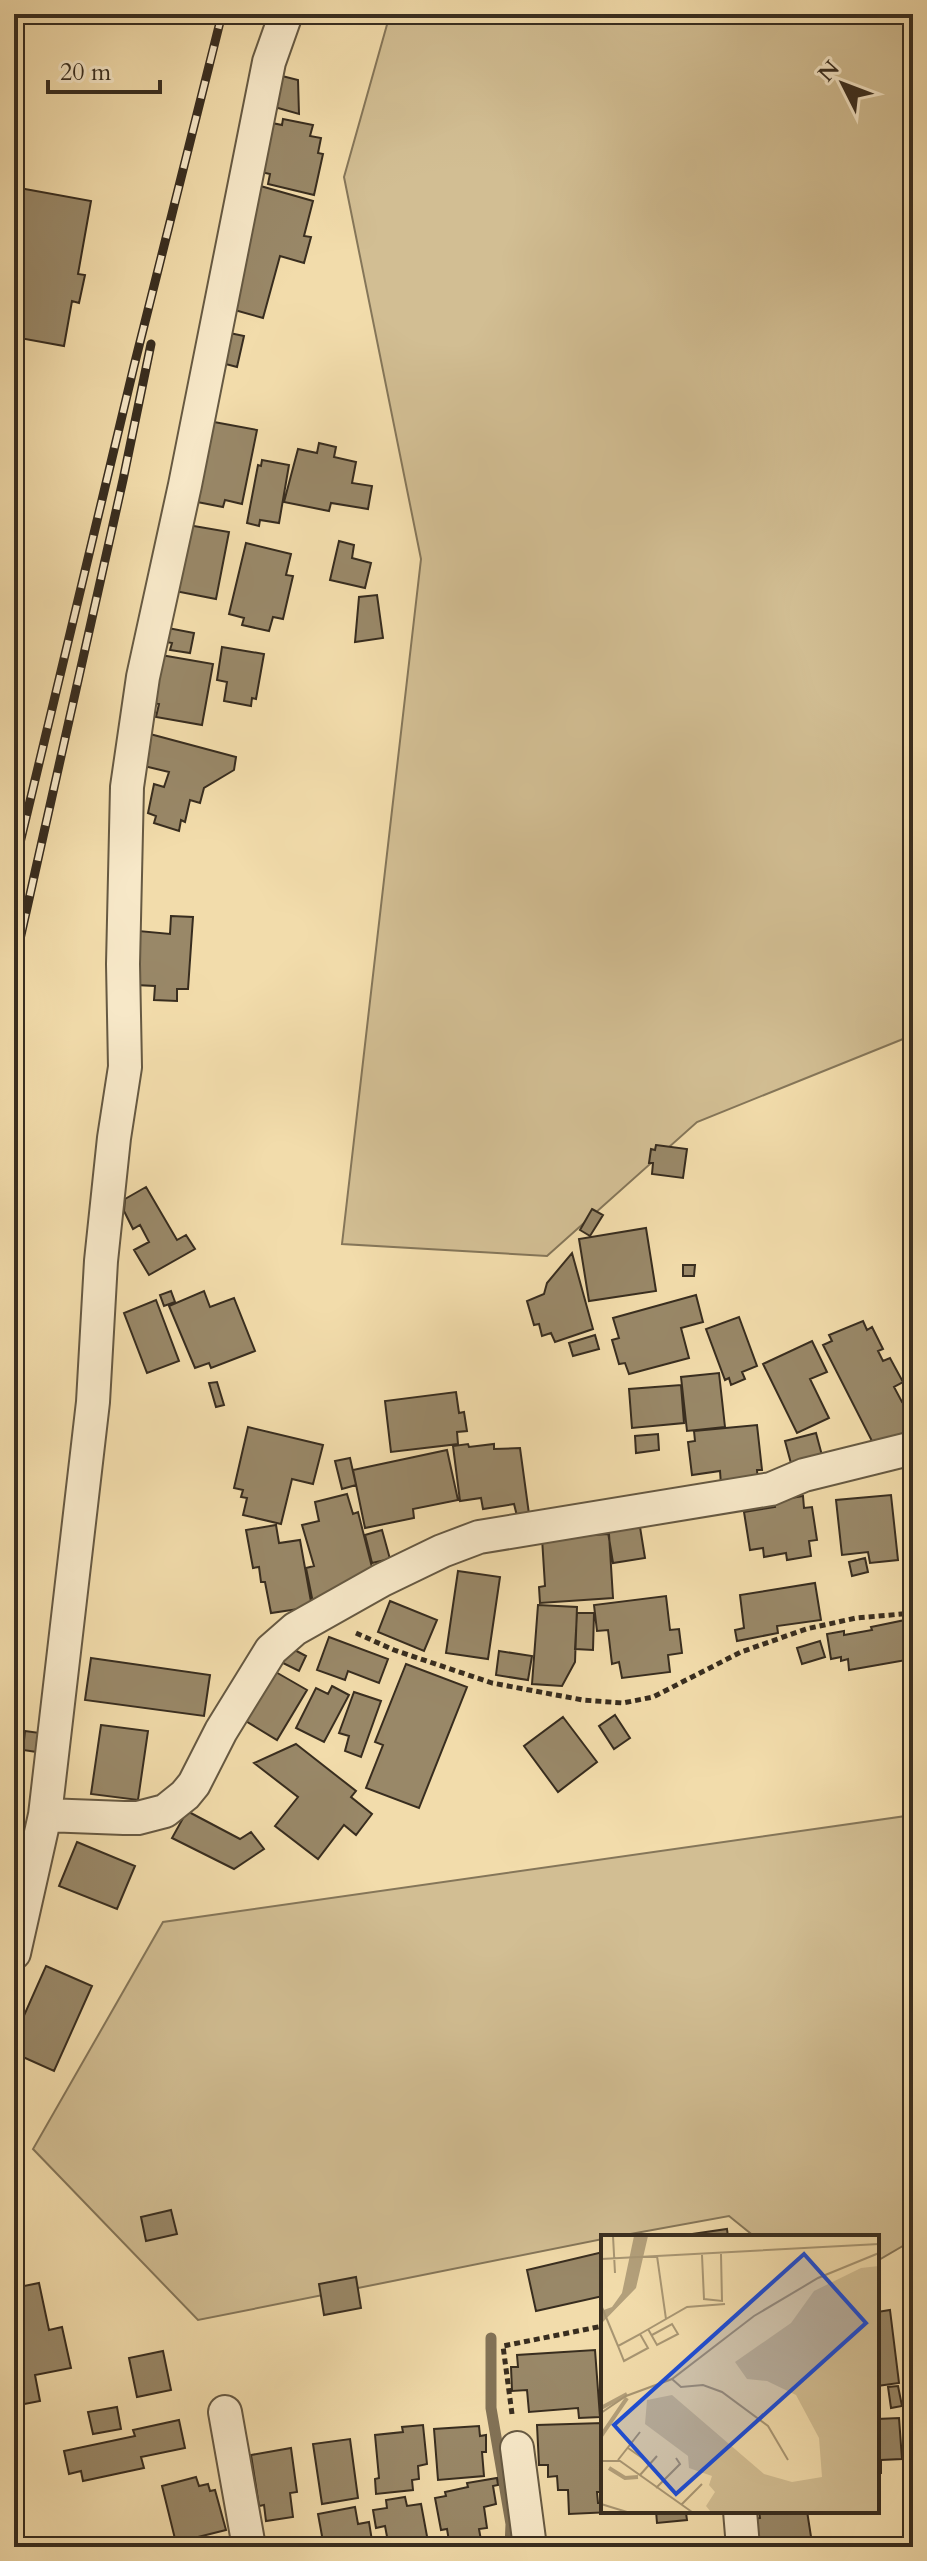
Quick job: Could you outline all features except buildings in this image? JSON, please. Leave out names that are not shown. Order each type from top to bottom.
[{"type":"street","points":[[14,1953],[45,1815],[93,1402],[101,1261],[125,1067],[123,964],[127,787],[143,677],[185,485],[269,62],[286,14]]},
{"type":"street","points":[[45,1815],[138,1818],[165,1811],[194,1784],[221,1731],[271,1650],[295,1629],[442,1551],[479,1537],[771,1489],[804,1475],[913,1448]]},
{"type":"street","points":[[225,2412],[249,2547]]},
{"type":"street","points":[[517,2448],[530,2547]]},
{"type":"street","points":[[740,2513],[743,2547]]},
{"type":"path","points":[[325,1613],[338,1625],[394,1650],[492,1683],[583,1700],[623,1703],[653,1697],[741,1652],[806,1629],[856,1618],[913,1613]]},
{"type":"path","points":[[517,2448],[503,2346],[601,2326]]},
{"type":"shaded area","points":[[390,14],[913,14],[913,1035],[697,1122],[547,1256],[342,1244],[421,559],[344,177]]},
{"type":"shaded area","points":[[913,1815],[913,2240],[879,2260],[879,2235],[753,2235],[729,2216],[625,2235],[601,2235],[601,2239],[198,2320],[33,2149],[163,1922]]},
{"type":"waterway","points":[[491,2338],[491,2408],[511,2524],[510,2547]]},
{"type":"railway","points":[[14,868],[222,14]]},
{"type":"railway","points":[[14,966],[151,344]]}]
